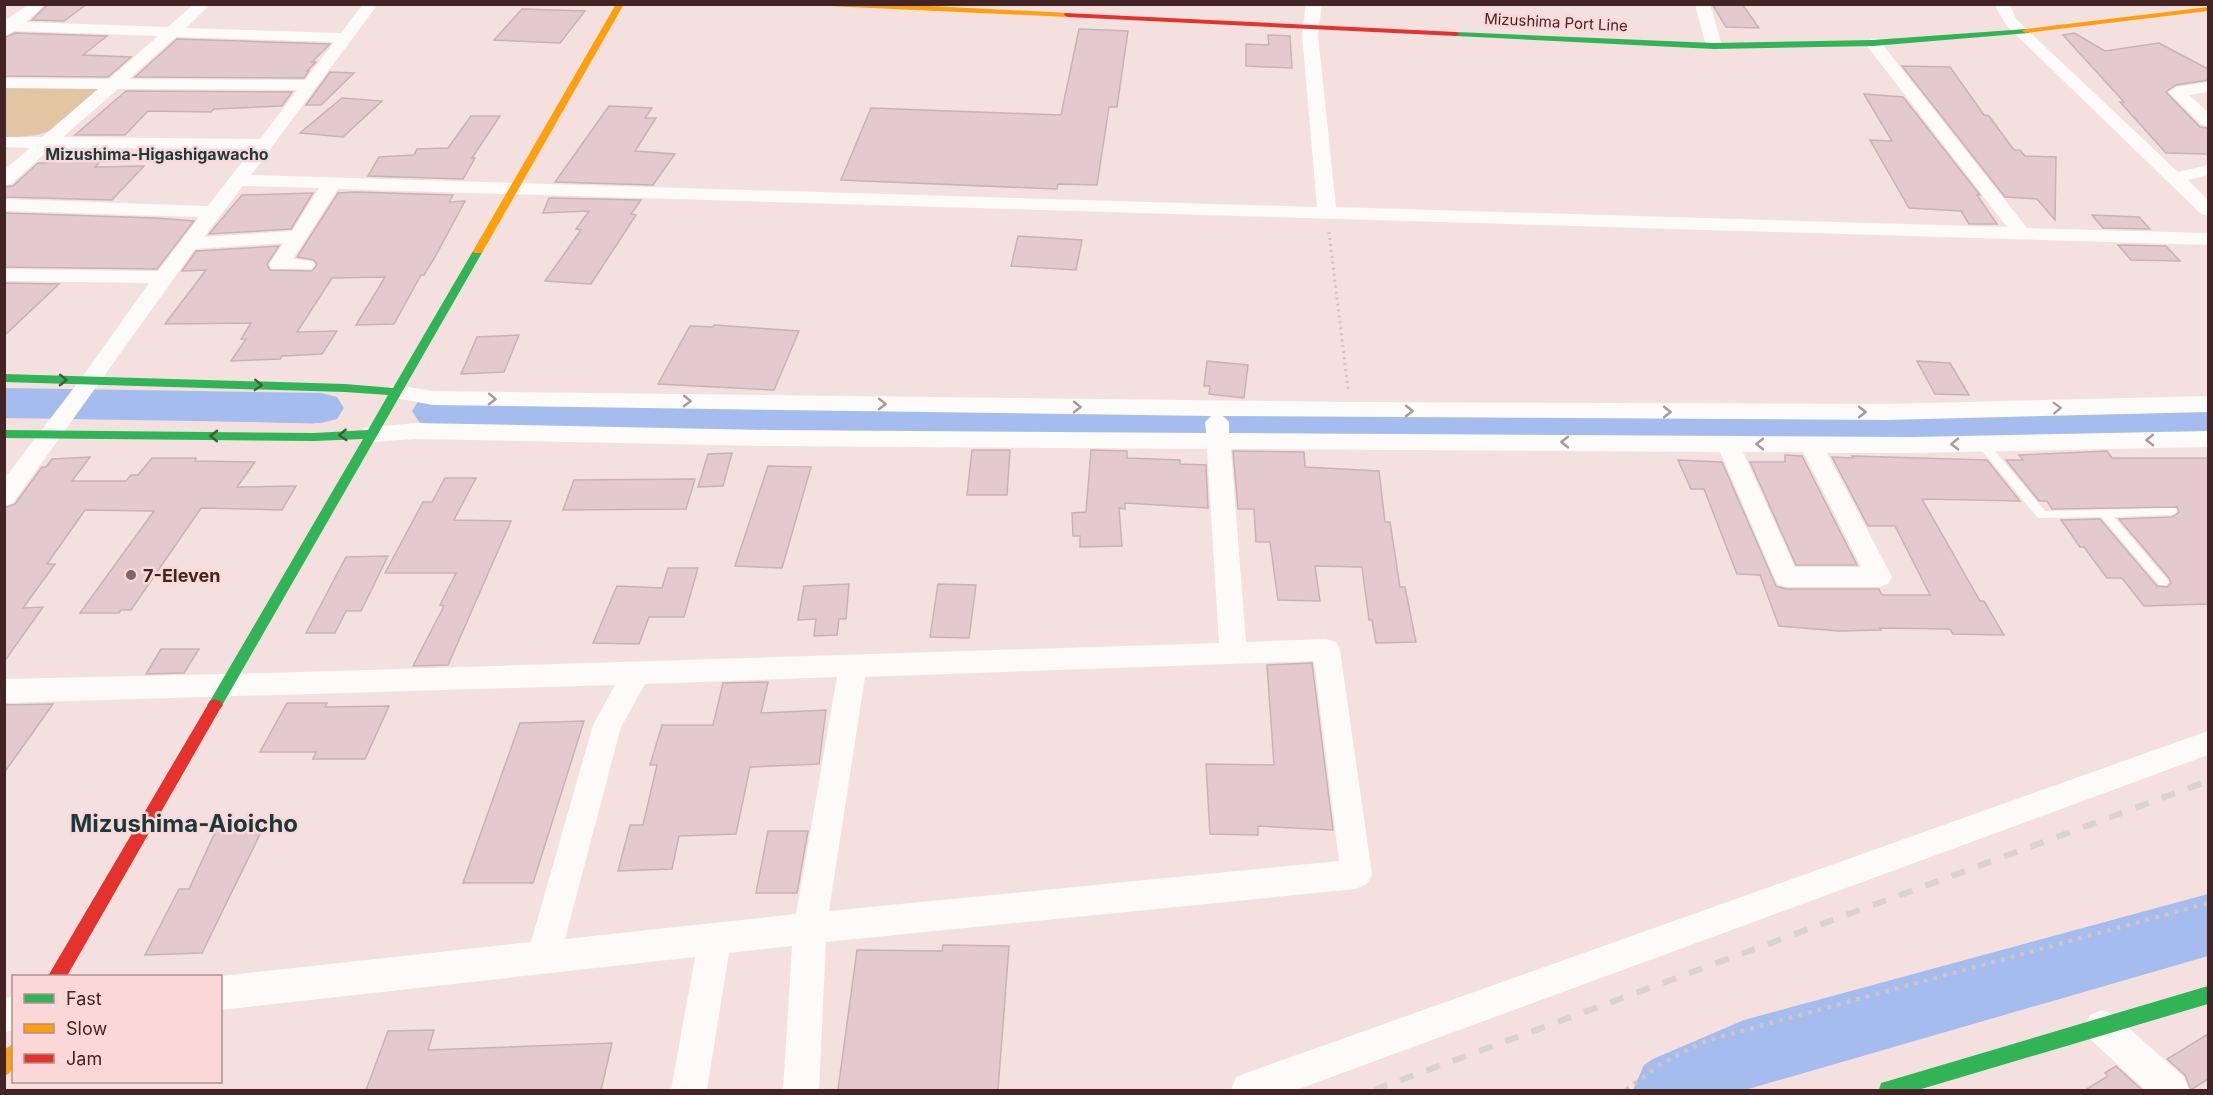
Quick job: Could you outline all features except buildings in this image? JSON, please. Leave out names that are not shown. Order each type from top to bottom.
[{"type":"street","points":[[7,28],[39,4]]},
{"type":"street","points":[[4,180],[204,4]]},
{"type":"street","points":[[4,496],[87,387],[188,244],[370,4]]},
{"type":"street","points":[[58,975],[620,4]]},
{"type":"street","name":"Mizushima Port Line","points":[[829,4],[1714,46],[1873,43],[2023,32],[2208,9]]},
{"type":"street","points":[[1314,4],[1310,27],[1327,213]]},
{"type":"street","points":[[1702,4],[1714,46]]},
{"type":"street","points":[[2001,4],[2012,22],[2208,210]]},
{"type":"street","points":[[7,28],[174,31],[345,38]]},
{"type":"street","points":[[1873,43],[2022,234]]},
{"type":"street","points":[[4,83],[309,85]]},
{"type":"street","points":[[2208,87],[2176,92],[2208,121]]},
{"type":"street","points":[[4,142],[264,144]]},
{"type":"street","points":[[2175,178],[2208,170]]},
{"type":"street","points":[[237,180],[2208,239]]},
{"type":"street","points":[[305,265],[279,265],[332,183]]},
{"type":"street","points":[[4,205],[213,212]]},
{"type":"street","points":[[188,244],[298,236]]},
{"type":"street","points":[[4,274],[164,277]]},
{"type":"street","points":[[4,378],[87,387],[345,387],[433,398],[775,422],[1217,425],[1351,410],[1631,414],[1886,412],[2208,404]]},
{"type":"street","points":[[1631,414],[1641,441]]},
{"type":"street","points":[[4,434],[57,427],[314,437],[416,431],[775,422],[1217,425],[1728,444],[2208,439]]},
{"type":"street","points":[[1217,425],[1233,653]]},
{"type":"street","points":[[1728,444],[1786,578],[1879,577],[1811,444]]},
{"type":"street","points":[[4,691],[225,686],[1326,650],[1356,874],[810,928],[222,993]]},
{"type":"street","points":[[801,1090],[810,928],[853,664]]},
{"type":"street","points":[[544,957],[607,725],[637,672]]},
{"type":"street","points":[[1249,1090],[2208,743]]},
{"type":"street","points":[[689,1090],[715,938]]},
{"type":"street","points":[[1888,1090],[2208,995]]},
{"type":"street","points":[[2102,1027],[2171,1090]]},
{"type":"lane","points":[[1982,443],[2042,516],[2171,511]]},
{"type":"lane","points":[[2104,513],[2163,582]]},
{"type":"path","points":[[1327,213],[1351,410]]},
{"type":"path","points":[[1626,1090],[1653,1067],[1705,1041],[2208,903]]},
{"type":"shaded area","points":[[5,86],[100,89],[68,119],[49,131],[23,137],[5,137]]},
{"type":"waterway","points":[[4,403],[321,408]]},
{"type":"waterway","points":[[435,411],[904,420],[1802,426],[2208,417]]},
{"type":"waterway","points":[[4,412],[313,420]]},
{"type":"waterway","points":[[430,420],[1056,431]]},
{"type":"waterway","points":[[2039,430],[2208,427]]},
{"type":"waterway","points":[[962,430],[1056,431]]},
{"type":"waterway","points":[[1056,431],[1542,435],[2039,430]]},
{"type":"waterway","points":[[2010,431],[2039,430]]},
{"type":"waterway","points":[[2039,430],[2084,430]]},
{"type":"waterway","points":[[1056,431],[1067,431]]},
{"type":"waterway","points":[[1669,1090],[1744,1055],[2208,925]]},
{"type":"railway","points":[[1374,1090],[2208,781]]},
{"type":"traffic: fast","points":[[1456,34],[1714,46],[1873,43],[2026,31]]},
{"type":"traffic: fast","points":[[215,705],[478,251]]},
{"type":"traffic: fast","points":[[4,378],[345,388],[397,392]]},
{"type":"traffic: fast","points":[[4,434],[314,437],[372,434]]},
{"type":"traffic: fast","points":[[1888,1090],[2208,995]]},
{"type":"traffic: slow","points":[[478,251],[620,4]]},
{"type":"traffic: slow","points":[[829,4],[1068,15]]},
{"type":"traffic: slow","points":[[2026,31],[2208,9]]},
{"type":"traffic: slow","points":[[4,1067],[12,1055]]},
{"type":"traffic: jam","points":[[1068,15],[1456,34]]},
{"type":"traffic: jam","points":[[58,975],[215,705]]},
{"type":"place","name":"7-Eleven","points":[[131,575]]},
{"type":"district","name":"Mizushima-Higashigawacho","points":[[157,154]]},
{"type":"district","name":"Mizushima-Aioicho","points":[[184,823]]}]
